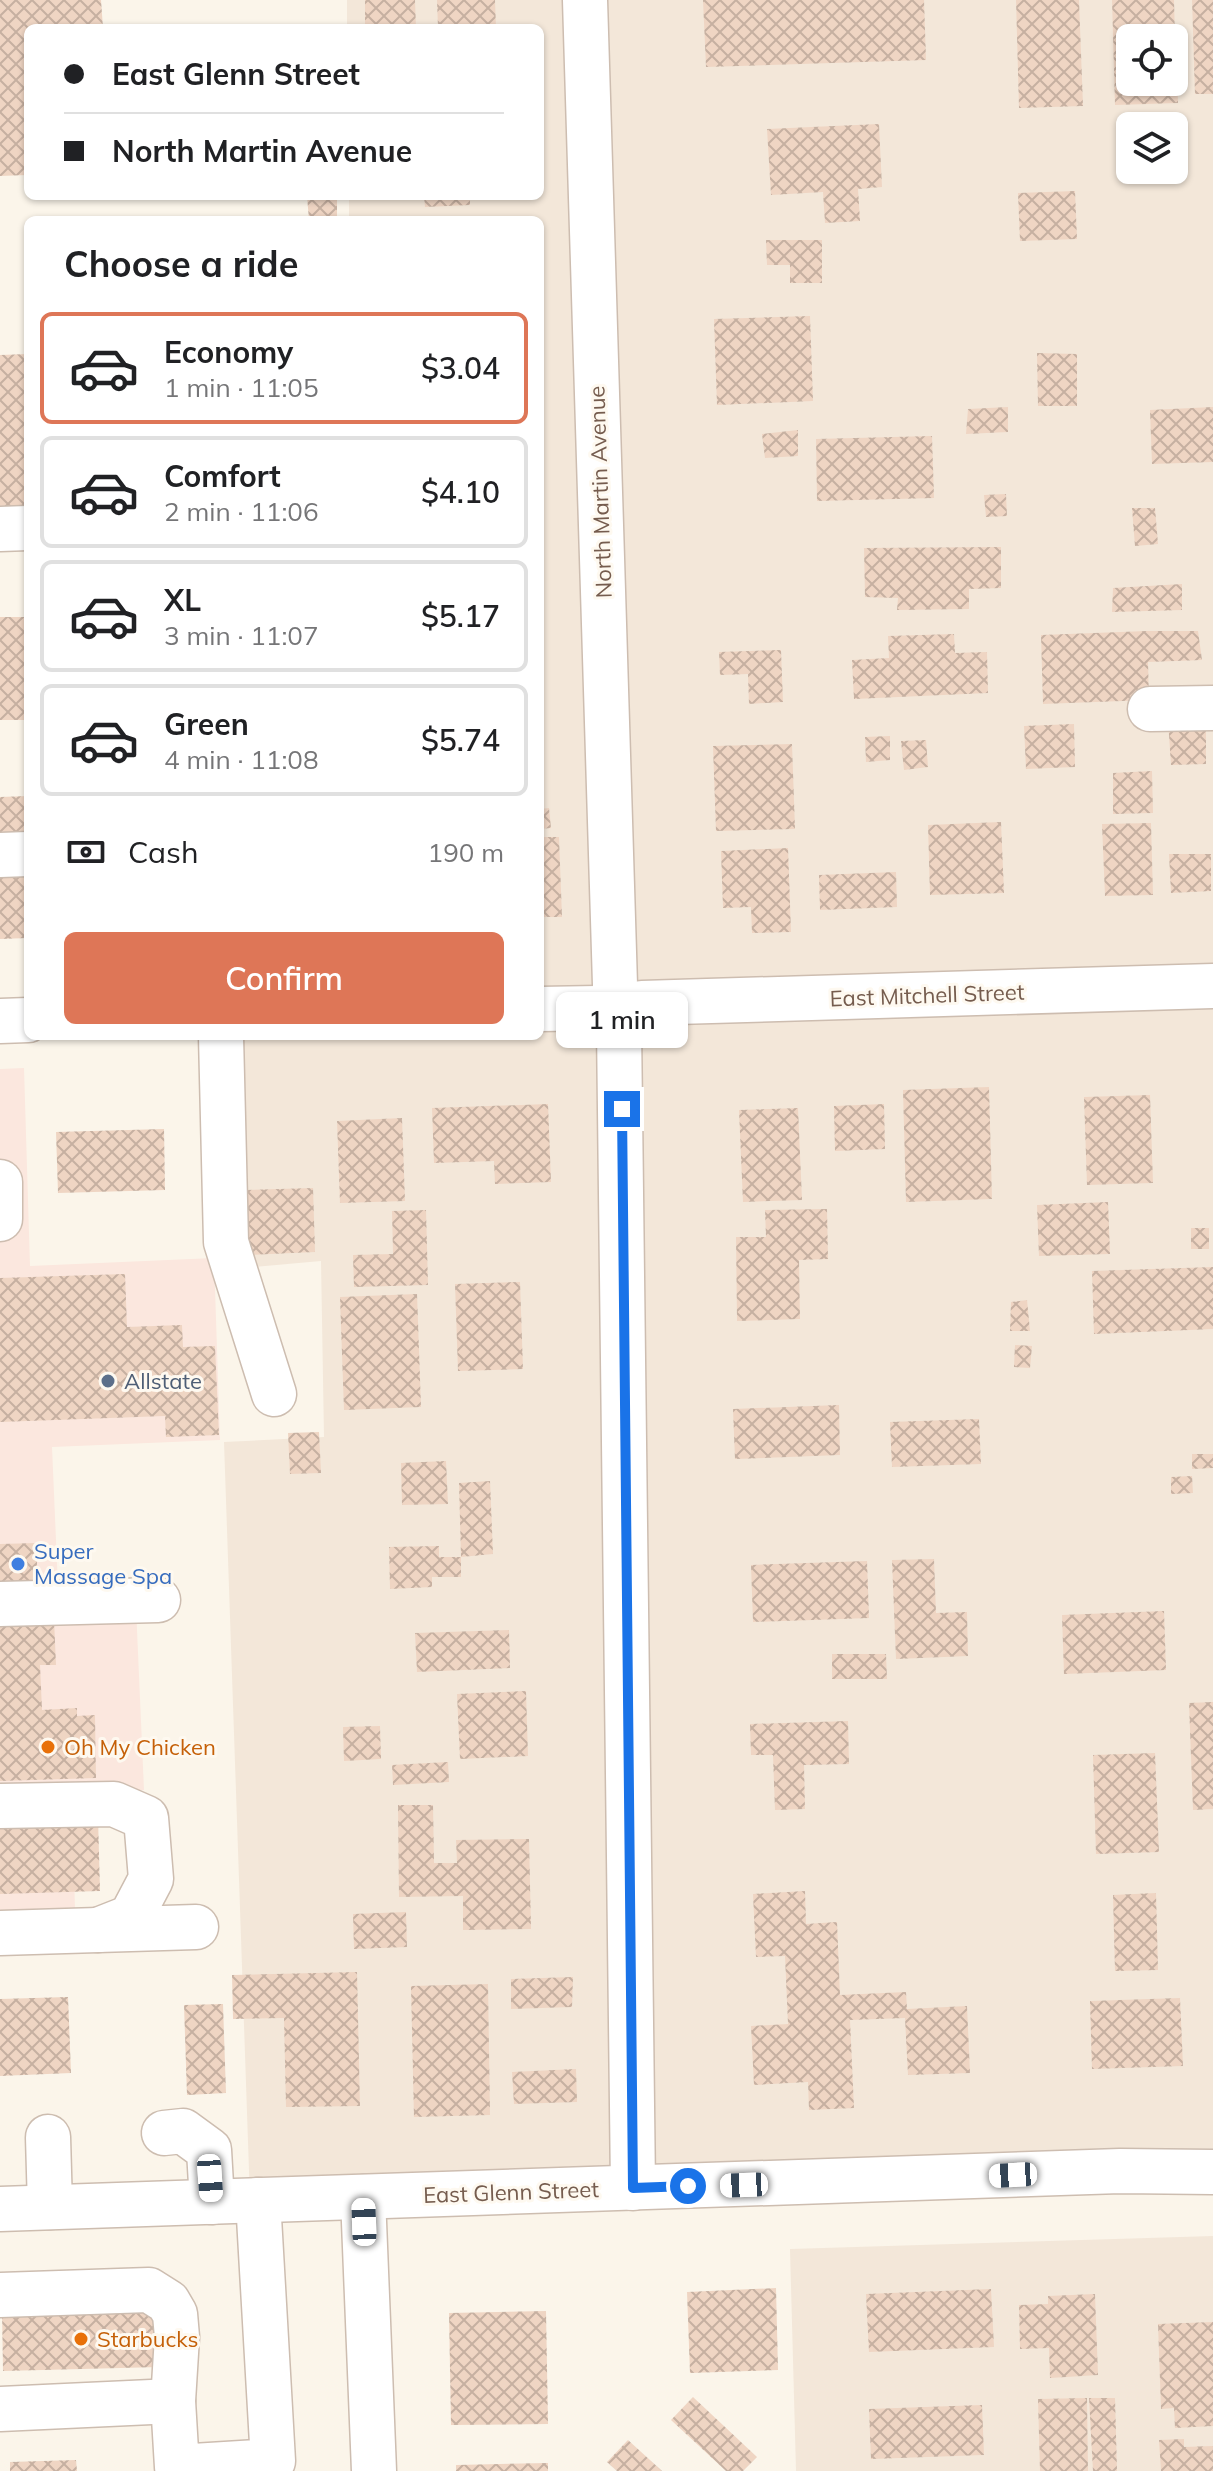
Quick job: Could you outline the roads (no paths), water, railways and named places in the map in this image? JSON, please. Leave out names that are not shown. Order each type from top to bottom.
[{"type":"street","name":"North Martin Avenue","points":[[585,0],[619,1006],[633,2188]]},
{"type":"street","points":[[0,529],[24,528]]},
{"type":"street","points":[[1150,709],[1213,708]]},
{"type":"street","points":[[0,855],[24,854]]},
{"type":"street","name":"East Mitchell Street","points":[[544,1009],[1213,986]]},
{"type":"street","points":[[0,1021],[24,1020]]},
{"type":"street","points":[[221,1040],[226,1242],[274,1394]]},
{"type":"street","points":[[0,1182],[0,1219]]},
{"type":"street","points":[[0,1604],[158,1600]]},
{"type":"street","points":[[0,1806],[114,1804],[146,1818],[151,1879],[131,1917],[98,1930]]},
{"type":"street","points":[[0,1933],[196,1927]]},
{"type":"street","points":[[164,2133],[183,2131],[209,2150],[212,2202]]},
{"type":"street","points":[[48,2137],[50,2207]]},
{"type":"street","name":"East Glenn Street","points":[[0,2209],[1120,2171],[1213,2172]]},
{"type":"street","points":[[363,2197],[374,2471]]},
{"type":"street","points":[[0,2295],[149,2290],[168,2302],[175,2314],[177,2337],[173,2401],[177,2467],[273,2461],[258,2200]]},
{"type":"street","points":[[0,2409],[173,2401]]},
{"type":"place","name":"Allstate","points":[[108,1381]]},
{"type":"place","name":"Super Massage Spa","points":[[18,1564]]},
{"type":"place","name":"Oh My Chicken","points":[[48,1747]]},
{"type":"place","name":"Starbucks","points":[[81,2339]]}]
